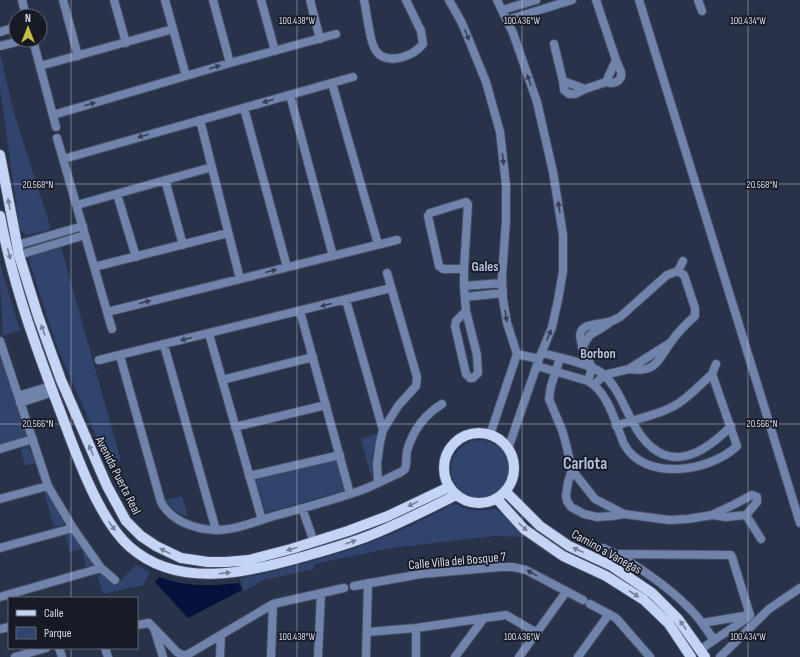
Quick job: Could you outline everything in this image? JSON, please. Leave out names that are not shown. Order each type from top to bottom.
[{"type":"main road","name":"Avenida Puerta Real","points":[[0,155],[18,250],[38,316],[61,380],[107,486],[126,521],[141,536],[156,546],[181,558],[208,562],[249,560],[312,543],[388,516],[448,487]]},
{"type":"main road","points":[[0,216],[17,284],[38,351],[70,440],[93,492],[111,524],[129,546],[144,557],[163,567],[183,572],[220,574],[252,569],[288,561],[337,547],[389,527],[456,495]]},
{"type":"main road","points":[[478,433],[490,435],[500,441],[508,449],[513,460],[514,471],[511,482],[505,491],[497,498],[487,503],[476,504],[465,501],[448,487],[444,476],[444,463],[448,452],[455,442],[466,436],[478,433]]},
{"type":"main road","points":[[93,492],[107,486]]},
{"type":"main road","name":"Camino a Vanegas","points":[[505,491],[540,526],[569,546],[612,566],[652,593],[678,619],[702,653]]},
{"type":"main road","name":"Camino a Vanegas","points":[[497,498],[524,529],[563,556],[606,576],[644,600],[669,624],[691,657]]},
{"type":"street","points":[[63,0],[78,56]]},
{"type":"street","points":[[114,0],[126,43]]},
{"type":"street","points":[[165,0],[186,76]]},
{"type":"street","points":[[213,0],[230,63]]},
{"type":"street","points":[[261,0],[275,51]]},
{"type":"street","points":[[310,0],[320,39]]},
{"type":"street","points":[[364,0],[371,45],[378,54],[384,58],[392,59],[414,53],[423,44],[421,31],[406,0]]},
{"type":"street","points":[[448,0],[462,23],[486,82],[500,132],[506,185],[506,220],[502,283],[507,323],[517,354],[490,435]]},
{"type":"street","points":[[498,0],[513,33],[537,102],[553,172],[563,235],[563,271],[552,327],[539,359],[508,449]]},
{"type":"street","points":[[502,10],[536,0]]},
{"type":"street","points":[[542,0],[545,8]]},
{"type":"street","points":[[507,20],[572,0]]},
{"type":"street","points":[[639,0],[800,523]]},
{"type":"street","points":[[698,0],[702,11]]},
{"type":"street","points":[[554,44],[563,81],[585,90],[606,82],[616,60],[594,1]]},
{"type":"street","points":[[40,66],[173,29]]},
{"type":"street","points":[[53,115],[230,63],[336,34]]},
{"type":"street","points":[[35,48],[56,127]]},
{"type":"street","points":[[63,159],[353,77]]},
{"type":"street","points":[[332,83],[378,244]]},
{"type":"street","points":[[290,95],[333,256]]},
{"type":"street","points":[[244,108],[287,267]]},
{"type":"street","points":[[200,120],[240,279]]},
{"type":"street","points":[[58,138],[112,329]]},
{"type":"street","points":[[76,205],[212,167]]},
{"type":"street","points":[[165,180],[182,245]]},
{"type":"street","points":[[117,194],[136,256]]},
{"type":"street","points":[[464,269],[444,269],[439,266],[428,216],[430,213],[466,202],[468,204],[464,286],[466,311],[478,360],[478,373],[473,378],[470,378],[466,374],[455,326],[456,320],[466,311]]},
{"type":"street","points":[[18,250],[34,240],[83,226]]},
{"type":"street","points":[[94,267],[228,233]]},
{"type":"street","points":[[18,250],[36,250],[85,235]]},
{"type":"street","points":[[34,240],[36,250]]},
{"type":"street","points":[[107,312],[397,240]]},
{"type":"street","points":[[591,383],[592,368],[588,356],[582,347],[580,333],[585,327],[596,323],[611,322],[620,317],[667,275],[678,271],[683,261]]},
{"type":"street","points":[[591,383],[604,375],[629,369],[645,369],[656,364],[670,343],[696,314],[684,275],[678,271]]},
{"type":"street","points":[[378,483],[377,463],[383,430],[398,406],[415,388],[417,383],[417,377],[387,273]]},
{"type":"street","points":[[464,286],[502,283]]},
{"type":"street","points":[[100,360],[391,288]]},
{"type":"street","points":[[465,297],[503,293]]},
{"type":"street","points":[[346,300],[383,430]]},
{"type":"street","points":[[300,311],[350,494]]},
{"type":"street","points":[[209,334],[262,520]]},
{"type":"street","points":[[0,341],[48,486],[73,528],[101,568],[116,580]]},
{"type":"street","points":[[164,345],[216,530]]},
{"type":"street","points":[[517,354],[539,359],[560,358],[592,368],[604,375],[620,396],[631,420],[644,441],[657,452],[669,457],[680,458],[703,449],[719,438],[731,426]]},
{"type":"street","points":[[120,356],[160,502],[164,508],[177,519],[186,524],[201,528],[216,530],[262,520],[350,494],[401,472],[405,469],[407,451],[413,435],[426,416],[442,404]]},
{"type":"street","points":[[222,380],[313,358]]},
{"type":"street","points":[[560,358],[551,386],[549,399],[562,430],[572,470],[595,499],[624,514]]},
{"type":"street","points":[[539,359],[556,371],[591,383],[605,400],[624,444],[633,457],[651,466],[660,468],[683,469],[698,466],[715,460],[736,447],[737,443],[712,374]]},
{"type":"street","points":[[616,426],[663,411],[678,404],[712,374],[716,364]]},
{"type":"street","points":[[19,399],[52,389]]},
{"type":"street","points":[[236,427],[326,405]]},
{"type":"street","points":[[0,449],[33,439]]},
{"type":"street","points":[[249,476],[340,455]]},
{"type":"street","points":[[680,458],[683,469]]},
{"type":"street","points":[[572,470],[568,482],[566,496],[567,501],[571,507],[584,514],[597,517],[624,514],[669,520],[688,519],[712,515],[752,494],[757,497],[757,502],[746,515],[726,517],[712,515]]},
{"type":"street","points":[[0,499],[48,486]]},
{"type":"street","points":[[300,509],[312,543]]},
{"type":"street","points":[[746,515],[761,539]]},
{"type":"street","points":[[0,548],[73,528]]},
{"type":"street","points":[[603,548],[617,554],[673,593],[690,608],[714,640]]},
{"type":"street","points":[[612,566],[617,554]]},
{"type":"street","points":[[617,554],[731,555],[750,614]]},
{"type":"street","name":"Calle Villa del Bosque 7","points":[[354,586],[421,574],[501,567],[513,567],[526,570],[616,618],[650,657]]},
{"type":"street","points":[[0,596],[101,568]]},
{"type":"street","points":[[366,657],[368,583]]},
{"type":"street","points":[[138,625],[148,622],[177,652],[182,655],[192,652],[273,604],[344,588]]},
{"type":"street","points":[[720,657],[769,609],[800,588]]},
{"type":"street","points":[[519,657],[566,592]]},
{"type":"street","points":[[318,657],[321,593]]},
{"type":"street","points":[[271,657],[273,604]]},
{"type":"street","points":[[578,657],[609,614]]},
{"type":"street","points":[[702,623],[750,614]]},
{"type":"street","points":[[702,653],[714,640],[748,617],[750,614]]},
{"type":"street","points":[[367,632],[416,628],[508,616],[537,633]]},
{"type":"street","points":[[455,657],[484,618]]},
{"type":"street","points":[[154,628],[163,657]]},
{"type":"street","points":[[416,628],[416,657]]},
{"type":"street","points":[[220,657],[221,635]]},
{"type":"street","points":[[15,657],[43,649]]},
{"type":"street","points":[[638,657],[644,650]]},
{"type":"green space","points":[[0,53],[14,113],[51,229],[27,235],[20,230],[0,89]]},
{"type":"green space","points":[[61,247],[121,461],[105,457],[56,344],[29,260],[32,256]]},
{"type":"green space","points":[[0,263],[20,330],[3,336],[0,288]]},
{"type":"green space","points":[[0,356],[26,434],[25,437],[0,444]]},
{"type":"green space","points":[[378,433],[372,458],[372,480],[361,439]]},
{"type":"green space","points":[[480,440],[491,442],[501,448],[507,458],[509,469],[507,480],[501,490],[491,496],[480,498],[469,496],[459,490],[453,480],[451,469],[453,458],[459,448],[469,442]]},
{"type":"green space","points":[[28,446],[36,463],[25,466],[21,449]]},
{"type":"green space","points":[[335,460],[338,461],[345,489],[343,491],[267,512],[265,511],[256,480],[257,478]]},
{"type":"green space","points":[[44,492],[48,493],[64,522],[63,525],[54,527]]},
{"type":"green space","points":[[182,496],[188,517],[181,514],[166,500]]},
{"type":"green space","points":[[454,503],[464,508],[474,510],[496,509],[526,537],[495,536],[391,548],[314,564],[314,569],[264,580],[244,591],[240,579],[296,566],[350,550],[403,529]]},
{"type":"green space","points":[[65,534],[72,534],[92,563],[91,566],[86,568],[82,549],[70,552]]},
{"type":"green space","points":[[136,565],[150,572],[143,585],[103,594],[97,575],[101,574],[113,583],[117,584]]},
{"type":"shaded area","points":[[159,577],[179,583],[199,585],[239,583],[242,590],[188,618],[155,582]]},
{"type":"district","name":"Gales","points":[[485,266]]},
{"type":"district","name":"Borbon","points":[[598,353]]},
{"type":"district","name":"Carlota","points":[[585,463]]}]
